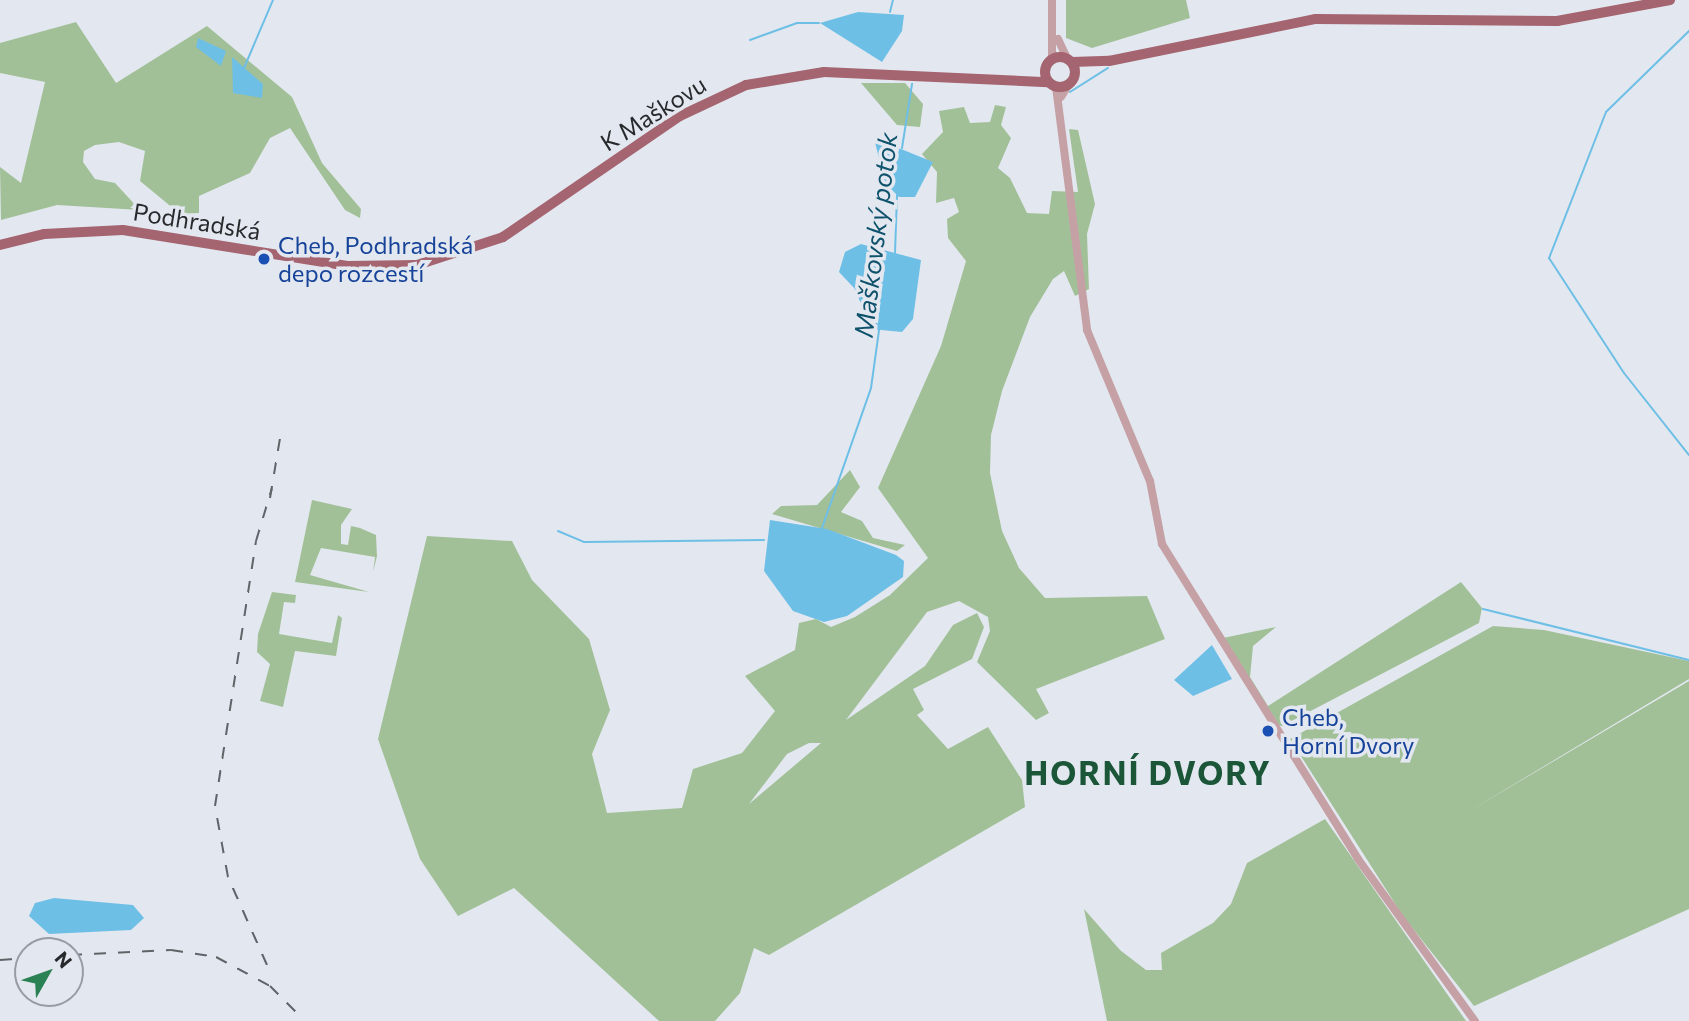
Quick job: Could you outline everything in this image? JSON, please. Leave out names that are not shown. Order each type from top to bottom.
[{"type":"main road","points":[[1015,78],[1049,63],[1070,60],[1109,61],[1316,19],[1557,21],[1670,0]]},
{"type":"main road","points":[[1070,60],[1071,81],[1109,61]]},
{"type":"main road","points":[[1049,63],[1052,85]]},
{"type":"main road","name":"K Maškovu","points":[[387,267],[447,259],[503,237],[680,116],[746,85],[824,72],[1015,78],[1052,85],[1071,81]]},
{"type":"main road","name":"Podhradská","points":[[0,245],[44,234],[123,230],[329,264],[387,267]]},
{"type":"street","points":[[1052,0],[1057,37],[1070,60]]},
{"type":"street","points":[[1049,63],[1057,37]]},
{"type":"street","points":[[1061,97],[1071,81]]},
{"type":"street","points":[[1052,85],[1061,97],[1087,330],[1150,481],[1163,544],[1331,818],[1475,1021]]},
{"type":"green space","points":[[1066,0],[1186,0],[1190,18],[1092,48],[1066,38]]},
{"type":"green space","points":[[76,22],[116,83],[207,26],[292,97],[322,163],[361,209],[360,218],[345,210],[290,128],[270,138],[250,173],[199,196],[199,213],[180,214],[140,181],[145,151],[119,142],[95,145],[84,151],[83,162],[95,179],[115,183],[140,210],[57,205],[1,220],[0,167],[21,183],[45,82],[0,73],[0,43]]},
{"type":"green space","points":[[861,83],[905,83],[923,104],[920,127],[897,125]]},
{"type":"green space","points":[[995,105],[1006,107],[1001,125],[1011,138],[998,168],[1010,178],[1027,213],[1049,214],[1052,191],[1078,192],[1069,129],[1078,130],[1095,204],[1087,234],[1089,289],[1075,296],[1064,271],[1053,279],[1030,317],[1002,391],[991,435],[990,473],[1002,531],[1019,568],[1045,598],[1147,596],[1165,639],[1036,689],[1049,713],[1036,720],[977,662],[990,631],[988,617],[959,601],[927,612],[846,720],[925,666],[953,625],[977,613],[984,627],[972,659],[913,689],[924,710],[917,715],[948,749],[988,727],[1022,780],[1025,807],[769,955],[754,948],[740,993],[715,1021],[659,1021],[514,888],[458,916],[420,859],[378,739],[427,536],[512,541],[532,580],[589,639],[610,710],[592,754],[607,813],[682,808],[693,769],[742,753],[775,711],[745,676],[795,650],[799,623],[816,619],[831,627],[855,617],[890,595],[928,558],[878,488],[941,346],[966,261],[948,238],[947,219],[959,212],[954,198],[936,203],[937,172],[922,154],[943,132],[939,111],[964,107],[970,123],[990,122]],"holes":[[[809,743],[821,743],[749,804],[787,754]]]},
{"type":"green space","points":[[850,470],[860,487],[841,512],[862,521],[873,538],[905,545],[897,551],[772,514],[781,506],[817,505]]},
{"type":"green space","points":[[312,500],[352,509],[341,525],[341,544],[348,545],[351,526],[360,528],[376,535],[377,556],[373,572],[375,557],[321,548],[310,575],[369,592],[295,582]]},
{"type":"green space","points":[[1461,582],[1482,608],[1479,623],[1282,726],[1275,725],[1223,638],[1276,627],[1253,646],[1250,677],[1268,706]]},
{"type":"green space","points":[[272,592],[296,595],[295,603],[284,602],[279,634],[332,643],[338,615],[342,618],[336,656],[295,651],[283,707],[260,701],[270,664],[257,652],[258,634]]},
{"type":"green space","points":[[1493,626],[1544,630],[1689,661],[1689,679],[1468,812],[1689,681],[1689,909],[1474,1006],[1403,916],[1290,739]]},
{"type":"green space","points":[[1325,819],[1466,1021],[1107,1021],[1084,909],[1120,950],[1146,970],[1162,970],[1161,953],[1213,923],[1231,904],[1247,863]]},
{"type":"water","points":[[858,12],[904,15],[902,31],[882,62],[820,23]]},
{"type":"water","points":[[198,38],[226,51],[221,66],[196,47]]},
{"type":"water","points":[[232,57],[263,84],[262,98],[233,93]]},
{"type":"water","points":[[874,138],[933,162],[915,197],[899,197],[885,183]]},
{"type":"water","points":[[861,244],[921,260],[913,319],[902,332],[871,329],[855,289],[839,272],[845,252]]},
{"type":"water","points":[[770,520],[827,529],[896,555],[904,561],[903,577],[847,616],[824,622],[793,611],[764,571]]},
{"type":"water","points":[[1212,645],[1232,679],[1193,696],[1174,680]]},
{"type":"water","points":[[54,898],[133,905],[144,918],[131,930],[49,934],[29,916],[35,903]]},
{"type":"waterway","points":[[244,68],[273,0]]},
{"type":"waterway","points":[[890,12],[893,0]]},
{"type":"waterway","points":[[750,40],[797,23],[819,23]]},
{"type":"waterway","points":[[1689,31],[1606,112],[1549,258],[1624,373],[1689,455]]},
{"type":"waterway","points":[[1070,92],[1108,68]]},
{"type":"waterway","name":"Maškovský potok","points":[[902,148],[912,84]]},
{"type":"waterway","name":"Maškovský potok","points":[[895,253],[897,195]]},
{"type":"waterway","name":"Maškovský potok","points":[[822,528],[871,388],[879,330]]},
{"type":"waterway","name":"Maškovský potok","points":[[558,531],[584,542],[764,540]]},
{"type":"waterway","points":[[1483,609],[1689,660]]},
{"type":"railway","points":[[270,498],[281,432]]},
{"type":"railway","points":[[267,965],[228,877],[215,806],[256,541],[272,488]]},
{"type":"railway","points":[[84,954],[171,950],[216,957],[270,986],[300,1016]]},
{"type":"railway","points":[[0,960],[14,959]]},
{"type":"place","name":"Cheb, Podhradská depo rozcestí","points":[[264,259]]},
{"type":"place","name":"Cheb, Horní Dvory","points":[[1268,731]]},
{"type":"district","name":"HORNÍ DVORY","points":[[1148,772]]}]
